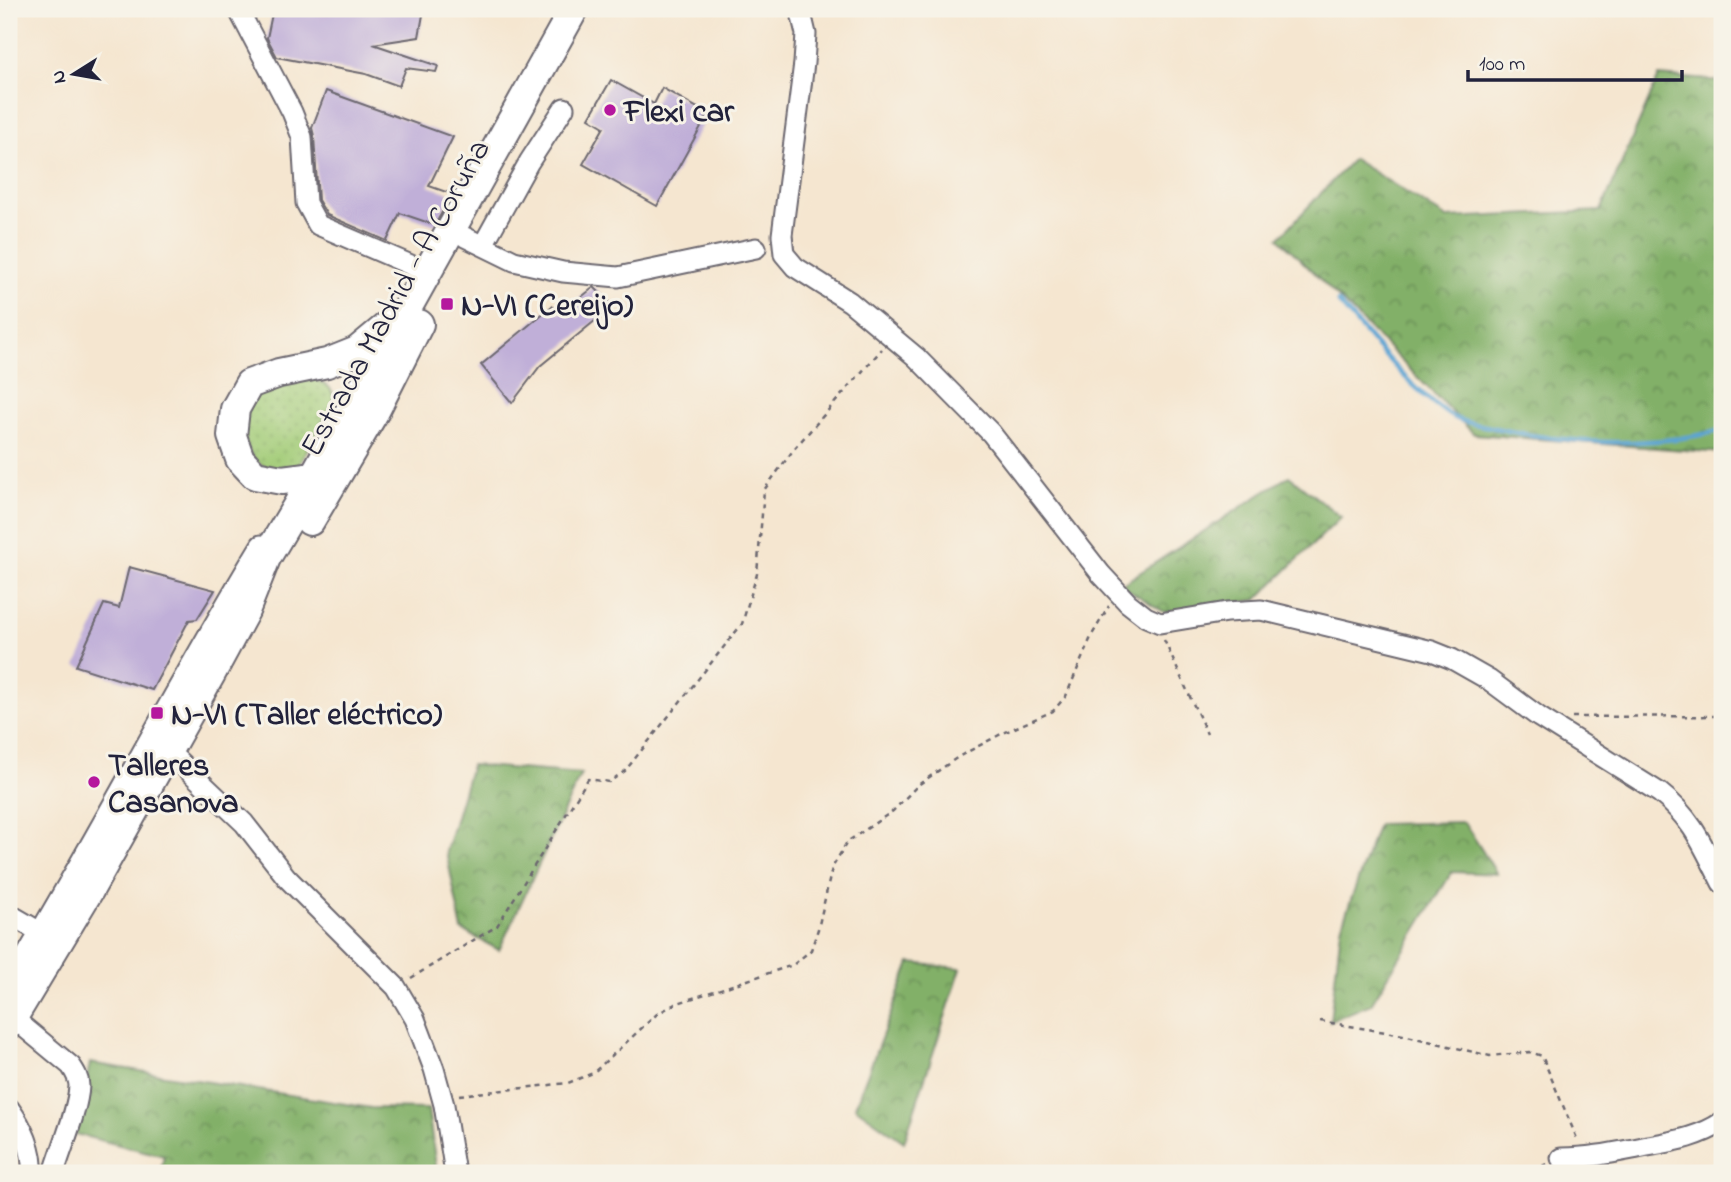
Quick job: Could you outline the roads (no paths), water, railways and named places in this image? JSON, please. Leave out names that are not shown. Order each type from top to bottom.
[{"type":"highway","name":"Estrada Madrid - A Coruña","points":[[11,1021],[90,890],[168,751],[245,611],[266,558],[574,9]]},
{"type":"highway","name":"Estrada Madrid - A Coruña","points":[[245,611],[278,573],[474,241],[593,9]]},
{"type":"highway","points":[[375,411],[358,420],[332,463],[314,475],[282,480],[255,475],[240,459],[232,436],[235,409],[249,384],[279,373],[327,363],[357,351],[385,330],[408,306]]},
{"type":"street","points":[[238,9],[302,137],[306,203],[318,225],[427,272]]},
{"type":"street","points":[[800,9],[806,34],[782,246],[788,260],[850,302],[916,357],[991,433],[1117,591],[1146,617],[1160,623],[1227,612],[1261,610],[1432,651],[1452,659],[1489,680],[1539,718],[1678,807],[1689,820],[1722,883]]},
{"type":"street","points":[[564,108],[474,241],[514,261],[563,272],[618,277],[756,248]]},
{"type":"street","points":[[9,985],[116,802],[203,640],[267,535],[297,506]]},
{"type":"street","points":[[168,751],[244,823],[287,878],[396,987],[415,1019],[434,1069],[455,1173]]},
{"type":"street","points":[[9,914],[37,936]]},
{"type":"street","points":[[9,925],[37,936]]},
{"type":"street","points":[[11,1021],[71,1066],[77,1076],[79,1086],[54,1173]]},
{"type":"street","points":[[9,1108],[33,1159],[32,1173]]},
{"type":"street","points":[[1561,1158],[1585,1158],[1674,1142],[1707,1132],[1722,1122]]},
{"type":"waterway","points":[[1338,302],[1388,360],[1430,400],[1450,415],[1472,424],[1547,437],[1606,442],[1665,440],[1722,430]]},
{"type":"place","name":"Flexi car","points":[[610,110]]},
{"type":"place","name":"N-VI (Cereijo)","points":[[447,304]]},
{"type":"place","name":"N-VI (Taller eléctrico)","points":[[157,713]]},
{"type":"place","name":"Talleres Casanova","points":[[94,782]]}]
